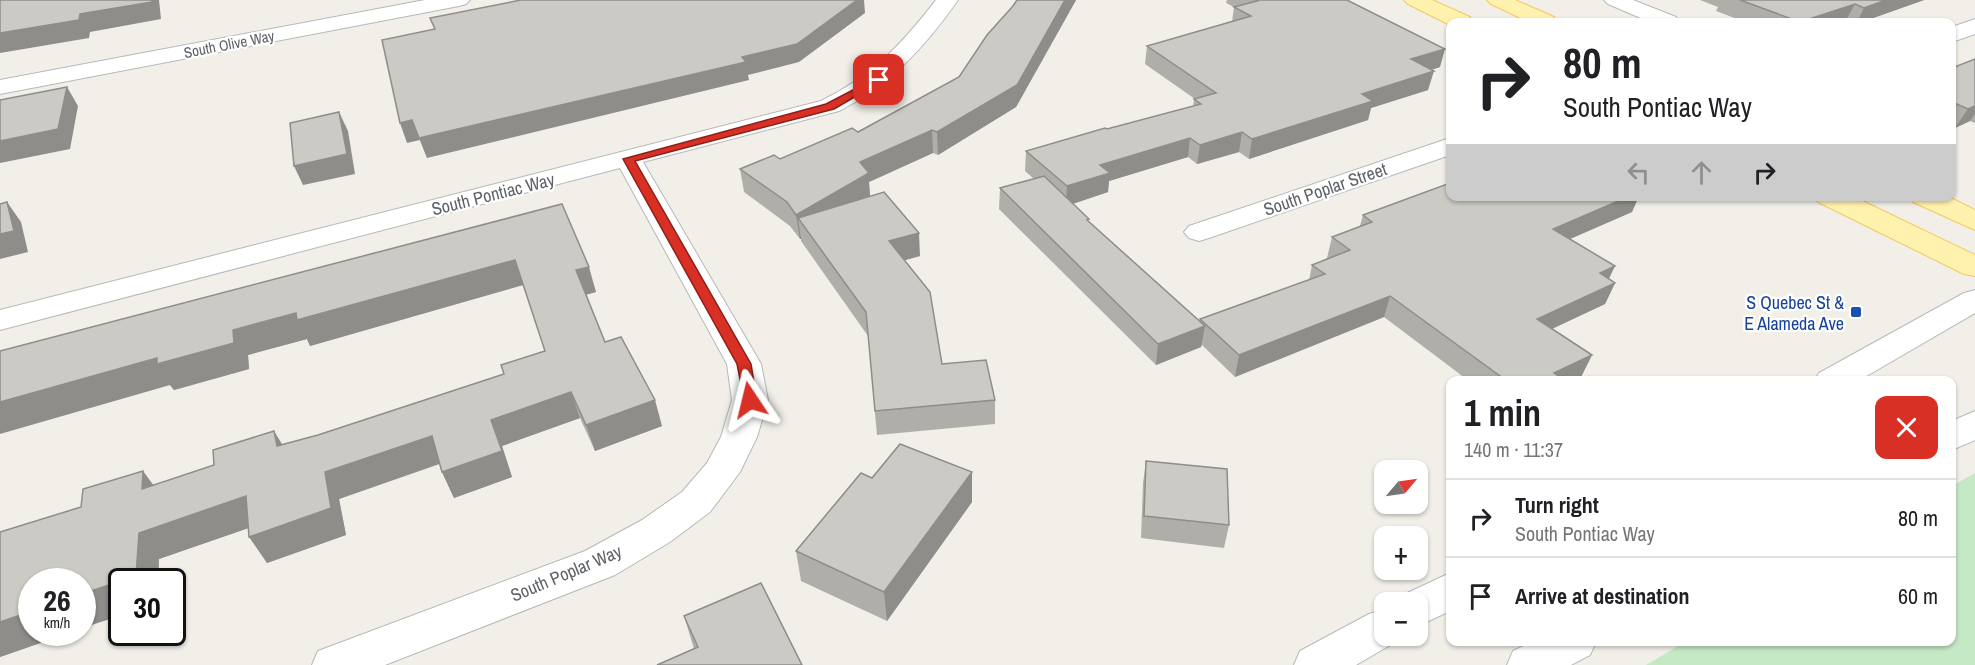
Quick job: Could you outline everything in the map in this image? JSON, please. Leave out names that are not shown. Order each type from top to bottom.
[{"type":"main road","points":[[1415,0],[1453,18]]},
{"type":"main road","points":[[1498,0],[1537,18]]},
{"type":"main road","points":[[1838,201],[1975,267]]},
{"type":"main road","points":[[1934,201],[1975,220]]},
{"type":"street","name":"South Olive Way","points":[[0,87],[459,0]]},
{"type":"street","name":"South Pontiac Way","points":[[0,320],[830,106],[879,80],[897,64],[947,0]]},
{"type":"street","points":[[1615,0],[1658,18]]},
{"type":"street","points":[[1956,33],[1975,26]]},
{"type":"street","name":"South Poplar Street","points":[[1199,232],[1446,147]]},
{"type":"street","name":"South Poplar Way","points":[[334,665],[600,563],[656,531],[696,502],[721,472],[739,436],[750,400],[744,364],[628,159]]},
{"type":"street","points":[[1840,376],[1975,300]]},
{"type":"street","points":[[1956,435],[1975,424]]},
{"type":"street","points":[[1428,602],[1446,592]]},
{"type":"street","points":[[1316,665],[1374,633]]},
{"type":"street","points":[[1529,665],[1566,646]]},
{"type":"green space","points":[[1975,473],[1975,665],[1646,665],[1678,646],[1956,646],[1956,484]]},
{"type":"building","points":[[0,0],[152,0],[152,2],[80,14],[79,20],[0,33]]},
{"type":"building","points":[[521,0],[857,0],[797,44],[742,57],[746,62],[419,138],[412,120],[400,123],[382,40],[435,29],[430,18]]},
{"type":"building","points":[[1017,0],[1065,0],[1017,85],[937,132],[932,130],[860,162],[869,173],[796,215],[787,202],[740,169],[774,155],[780,159],[852,128],[858,132],[959,77],[987,35]]},
{"type":"building","points":[[1255,0],[1347,0],[1445,49],[1411,59],[1434,71],[1362,94],[1373,101],[1252,139],[1242,132],[1200,145],[1190,138],[1100,165],[1110,173],[1067,186],[1026,151],[1201,104],[1194,99],[1216,93],[1147,46],[1251,16],[1234,7],[1257,1]]},
{"type":"building","points":[[1740,0],[1886,0],[1864,8],[1855,4],[1812,18],[1789,18]]},
{"type":"building","points":[[1975,59],[1975,106],[1968,109],[1956,104],[1956,66]]},
{"type":"building","points":[[67,87],[58,129],[0,141],[0,100]]},
{"type":"building","points":[[339,112],[347,154],[294,166],[290,123]]},
{"type":"building","points":[[1044,176],[1089,219],[1087,220],[1205,326],[1158,344],[1000,188]]},
{"type":"building","points":[[1446,184],[1446,201],[1618,201],[1553,229],[1615,266],[1600,273],[1615,283],[1537,319],[1592,355],[1554,373],[1558,376],[1500,376],[1390,296],[1239,355],[1200,319],[1325,274],[1312,265],[1350,250],[1332,237],[1372,222],[1363,215]]},
{"type":"building","points":[[884,192],[919,233],[889,241],[930,292],[942,364],[986,360],[995,400],[875,411],[866,312],[798,218]]},
{"type":"building","points":[[7,202],[14,231],[0,234],[0,204]]},
{"type":"building","points":[[562,204],[589,267],[576,270],[605,342],[621,337],[655,400],[586,425],[571,392],[491,420],[502,451],[442,472],[432,436],[325,472],[331,508],[249,537],[246,496],[139,533],[137,568],[108,568],[108,585],[96,589],[96,568],[18,568],[18,616],[0,622],[0,532],[81,507],[83,489],[143,471],[142,489],[214,465],[213,450],[274,431],[277,446],[318,435],[504,374],[501,365],[545,351],[515,260],[297,320],[296,313],[233,330],[234,343],[157,364],[157,358],[0,402],[0,351]]},
{"type":"building","points":[[900,444],[972,472],[884,592],[796,551],[861,473],[872,478]]},
{"type":"building","points":[[1146,461],[1227,469],[1229,525],[1144,516]]},
{"type":"building","points":[[761,583],[802,665],[657,665],[698,647],[684,616]]},
{"type":"place","name":"S Quebec St & E Alameda Ave","points":[[1856,312]]},
{"type":"route","points":[[750,400],[744,364],[628,159],[830,106],[879,80]]}]
